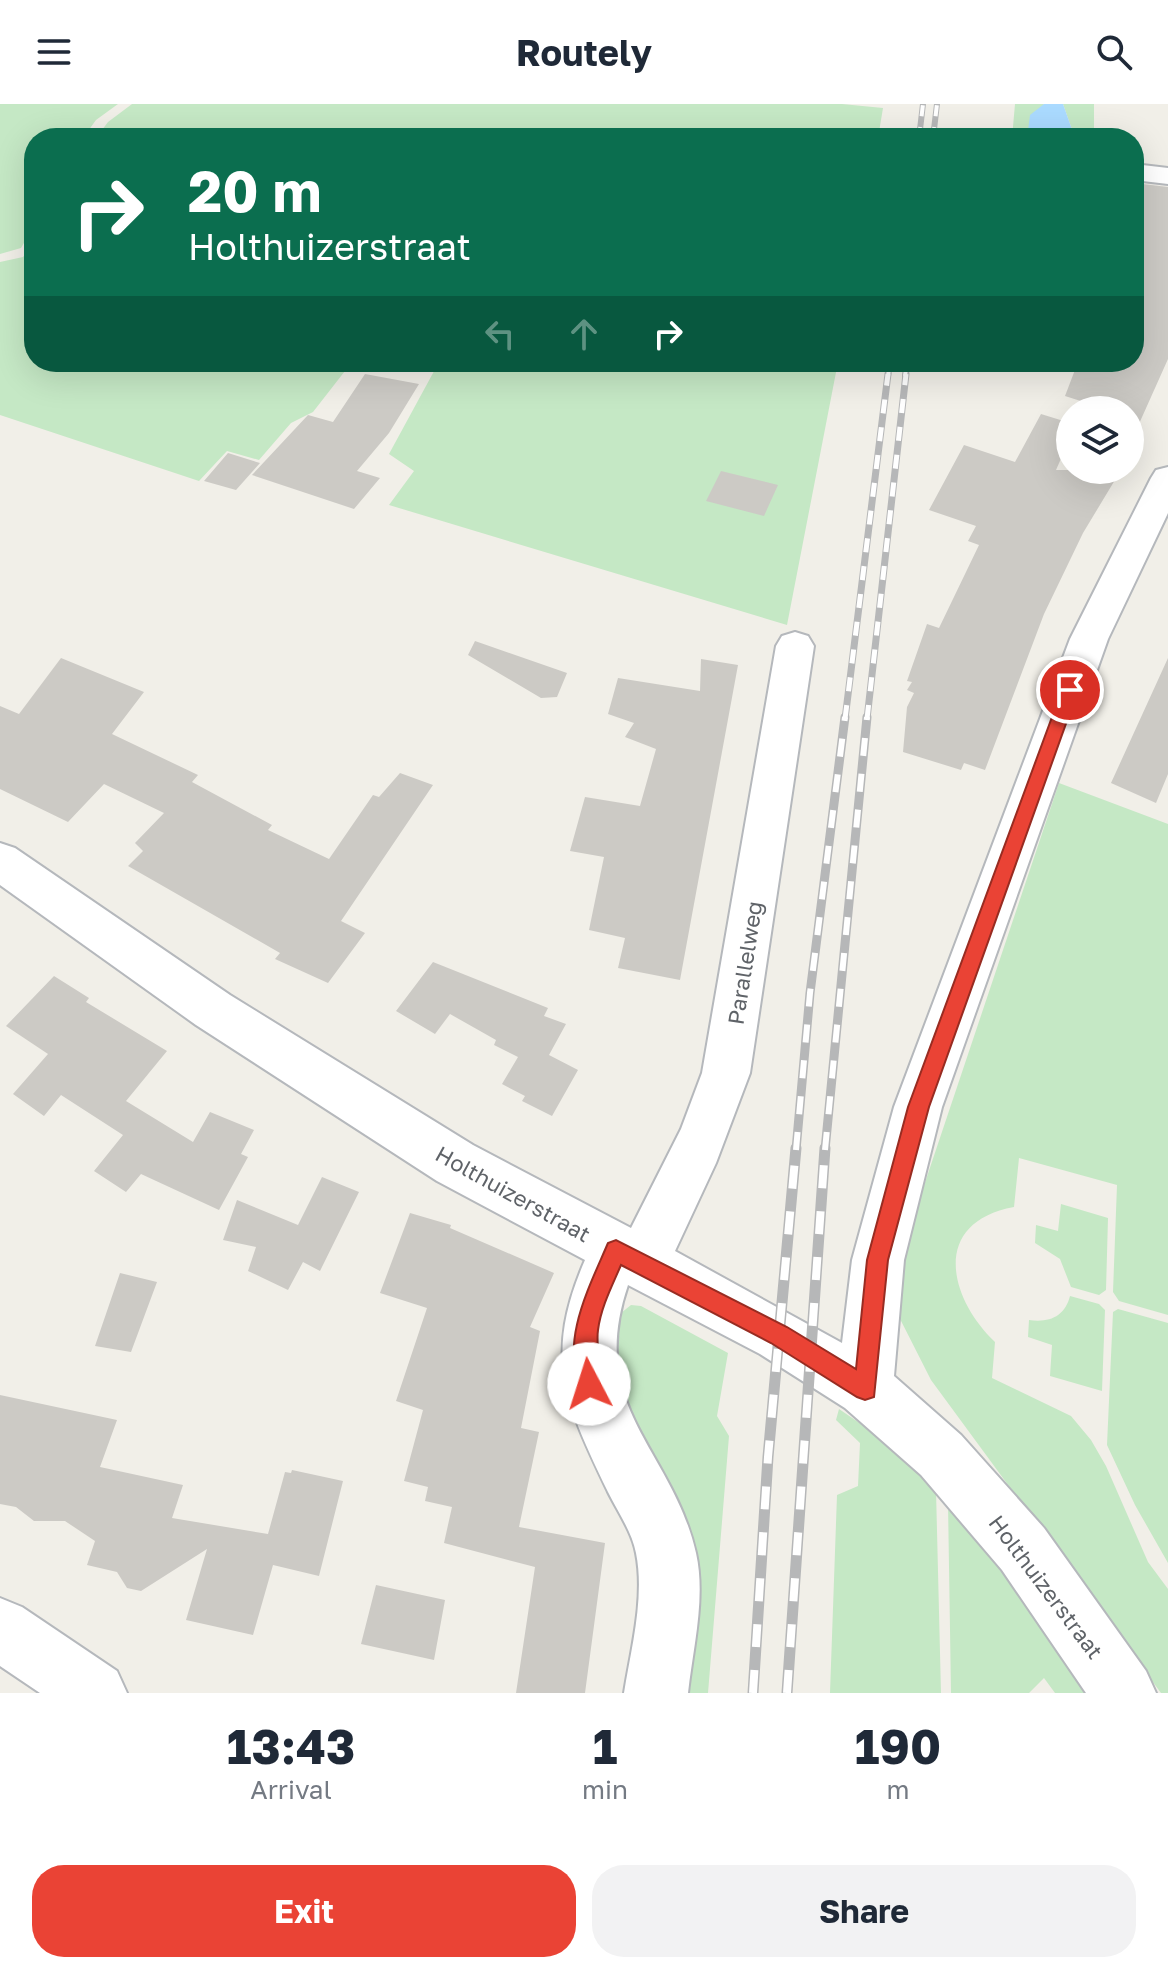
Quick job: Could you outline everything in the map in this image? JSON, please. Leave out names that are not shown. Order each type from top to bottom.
[{"type":"street","points":[[1144,173],[1168,176]]},
{"type":"street","points":[[865,1388],[878,1260],[918,1107],[1089,639],[1168,478]]},
{"type":"street","name":"Parallelweg","points":[[656,1693],[666,1555],[652,1517],[599,1412],[585,1356],[592,1306],[665,1211],[705,1133],[726,1073],[795,646]]},
{"type":"street","name":"Holthuizerstraat","points":[[0,861],[213,1010],[455,1163],[779,1335],[865,1388],[941,1455],[1023,1549],[1124,1693]]},
{"type":"street","points":[[0,1629],[95,1693]]},
{"type":"green space","points":[[0,104],[118,104],[90,128],[24,128],[24,243],[21,248],[0,254]]},
{"type":"green space","points":[[132,104],[842,104],[883,108],[880,128],[104,128]]},
{"type":"green space","points":[[1015,104],[1044,104],[1032,128],[1013,128]]},
{"type":"green space","points":[[1063,104],[1094,104],[1094,128],[1071,128]]},
{"type":"green space","points":[[23,257],[24,372],[344,372],[313,412],[291,423],[259,460],[227,451],[199,481],[0,415],[0,262]]},
{"type":"green space","points":[[434,372],[836,372],[787,625],[389,505],[414,471],[389,454]]},
{"type":"green space","points":[[1059,783],[1168,824],[1168,1315],[1119,1301],[1113,1292],[1117,1185],[1019,1158],[1014,1207],[988,1215],[970,1228],[959,1244],[956,1263],[958,1283],[966,1304],[995,1342],[992,1378],[1071,1416],[1091,1440],[1106,1466],[1148,1562],[1168,1589],[1168,1693],[1161,1693],[931,1380],[895,1309],[898,1263]]},
{"type":"green space","points":[[1061,1204],[1108,1218],[1106,1290],[1099,1295],[1071,1287],[1060,1259],[1035,1243],[1036,1225],[1058,1231]]},
{"type":"green space","points":[[1070,1296],[1099,1304],[1105,1310],[1102,1391],[1050,1376],[1052,1345],[1028,1337],[1029,1320],[1056,1317]]},
{"type":"green space","points":[[631,1305],[641,1306],[728,1353],[717,1416],[729,1436],[708,1693],[677,1693],[612,1331],[621,1313]]},
{"type":"green space","points":[[1118,1309],[1168,1323],[1168,1563],[1135,1505],[1107,1445],[1113,1312]]},
{"type":"green space","points":[[839,1409],[883,1439],[936,1490],[941,1693],[830,1693],[837,1495],[858,1486],[860,1443],[836,1420]]},
{"type":"green space","points":[[948,1503],[964,1516],[1094,1693],[1055,1693],[1044,1678],[1029,1693],[951,1693]]},
{"type":"water","points":[[1044,104],[1063,104],[1071,128],[1028,128],[1030,115]]},
{"type":"building","points":[[1144,184],[1168,187],[1168,359],[1144,413],[1144,396],[1065,396],[1074,372],[1144,372]]},
{"type":"building","points":[[365,374],[419,384],[389,433],[357,471],[380,478],[354,509],[252,475],[308,415],[333,422]]},
{"type":"building","points":[[1041,414],[1056,419],[1056,484],[1113,484],[1083,533],[1044,614],[985,770],[964,763],[961,770],[903,752],[907,707],[914,693],[907,690],[912,682],[907,681],[927,624],[939,628],[979,545],[968,541],[976,526],[929,510],[964,445],[1015,462]]},
{"type":"building","points":[[228,453],[260,463],[236,490],[204,481]]},
{"type":"building","points":[[721,471],[778,485],[764,516],[706,501]]},
{"type":"building","points":[[475,641],[567,673],[557,697],[541,698],[468,655]]},
{"type":"building","points":[[61,658],[144,692],[112,734],[198,775],[192,782],[272,825],[268,830],[329,859],[373,795],[379,797],[400,773],[433,785],[341,921],[365,933],[328,983],[275,959],[280,953],[128,866],[143,851],[135,843],[164,813],[104,784],[68,822],[0,789],[0,706],[19,714]]},
{"type":"building","points":[[1168,658],[1168,774],[1156,803],[1111,783]]},
{"type":"building","points":[[701,659],[738,665],[680,980],[618,968],[625,938],[589,930],[604,857],[570,851],[585,797],[640,806],[656,749],[625,737],[634,723],[608,714],[618,678],[700,691]]},
{"type":"building","points":[[433,962],[548,1008],[544,1016],[566,1024],[549,1055],[578,1070],[552,1116],[522,1101],[525,1096],[502,1084],[518,1057],[494,1045],[496,1040],[450,1014],[435,1034],[396,1011]]},
{"type":"building","points":[[54,976],[89,998],[86,1002],[167,1051],[126,1101],[193,1142],[210,1112],[254,1130],[241,1154],[248,1157],[219,1210],[141,1174],[126,1192],[94,1171],[123,1135],[61,1095],[44,1116],[13,1094],[48,1054],[6,1026]]},
{"type":"building","points":[[322,1177],[359,1192],[320,1271],[303,1262],[288,1290],[248,1271],[256,1247],[223,1240],[237,1200],[298,1225]]},
{"type":"building","points":[[410,1213],[451,1225],[450,1228],[554,1273],[530,1327],[540,1331],[521,1428],[539,1432],[519,1527],[605,1543],[585,1693],[516,1693],[535,1567],[444,1543],[452,1507],[425,1501],[428,1487],[404,1481],[423,1410],[396,1401],[427,1308],[380,1293]]},
{"type":"building","points":[[120,1273],[157,1282],[131,1352],[95,1346]]},
{"type":"building","points":[[0,1395],[117,1420],[100,1467],[183,1485],[172,1518],[268,1534],[285,1472],[291,1473],[292,1470],[343,1481],[319,1576],[273,1565],[253,1635],[186,1620],[207,1549],[141,1591],[127,1588],[117,1572],[87,1565],[95,1541],[65,1521],[34,1521],[16,1507],[0,1504]]},
{"type":"building","points":[[376,1585],[445,1600],[434,1660],[361,1644]]},
{"type":"railway","points":[[920,128],[923,104]]},
{"type":"railway","points":[[934,128],[937,104]]},
{"type":"railway","points":[[888,376],[889,372]]},
{"type":"railway","points":[[905,376],[906,372]]},
{"type":"railway","points":[[845,719],[888,374]]},
{"type":"railway","points":[[867,719],[906,374]]},
{"type":"railway","points":[[796,1150],[810,993],[845,717]]},
{"type":"railway","points":[[825,1150],[867,717]]},
{"type":"railway","points":[[753,1693],[768,1457],[796,1148]]},
{"type":"railway","points":[[787,1693],[825,1148]]},
{"type":"route","points":[[589,1384],[585,1356],[592,1306],[616,1251],[807,1350],[865,1388],[878,1260],[918,1107],[1070,690]]}]
